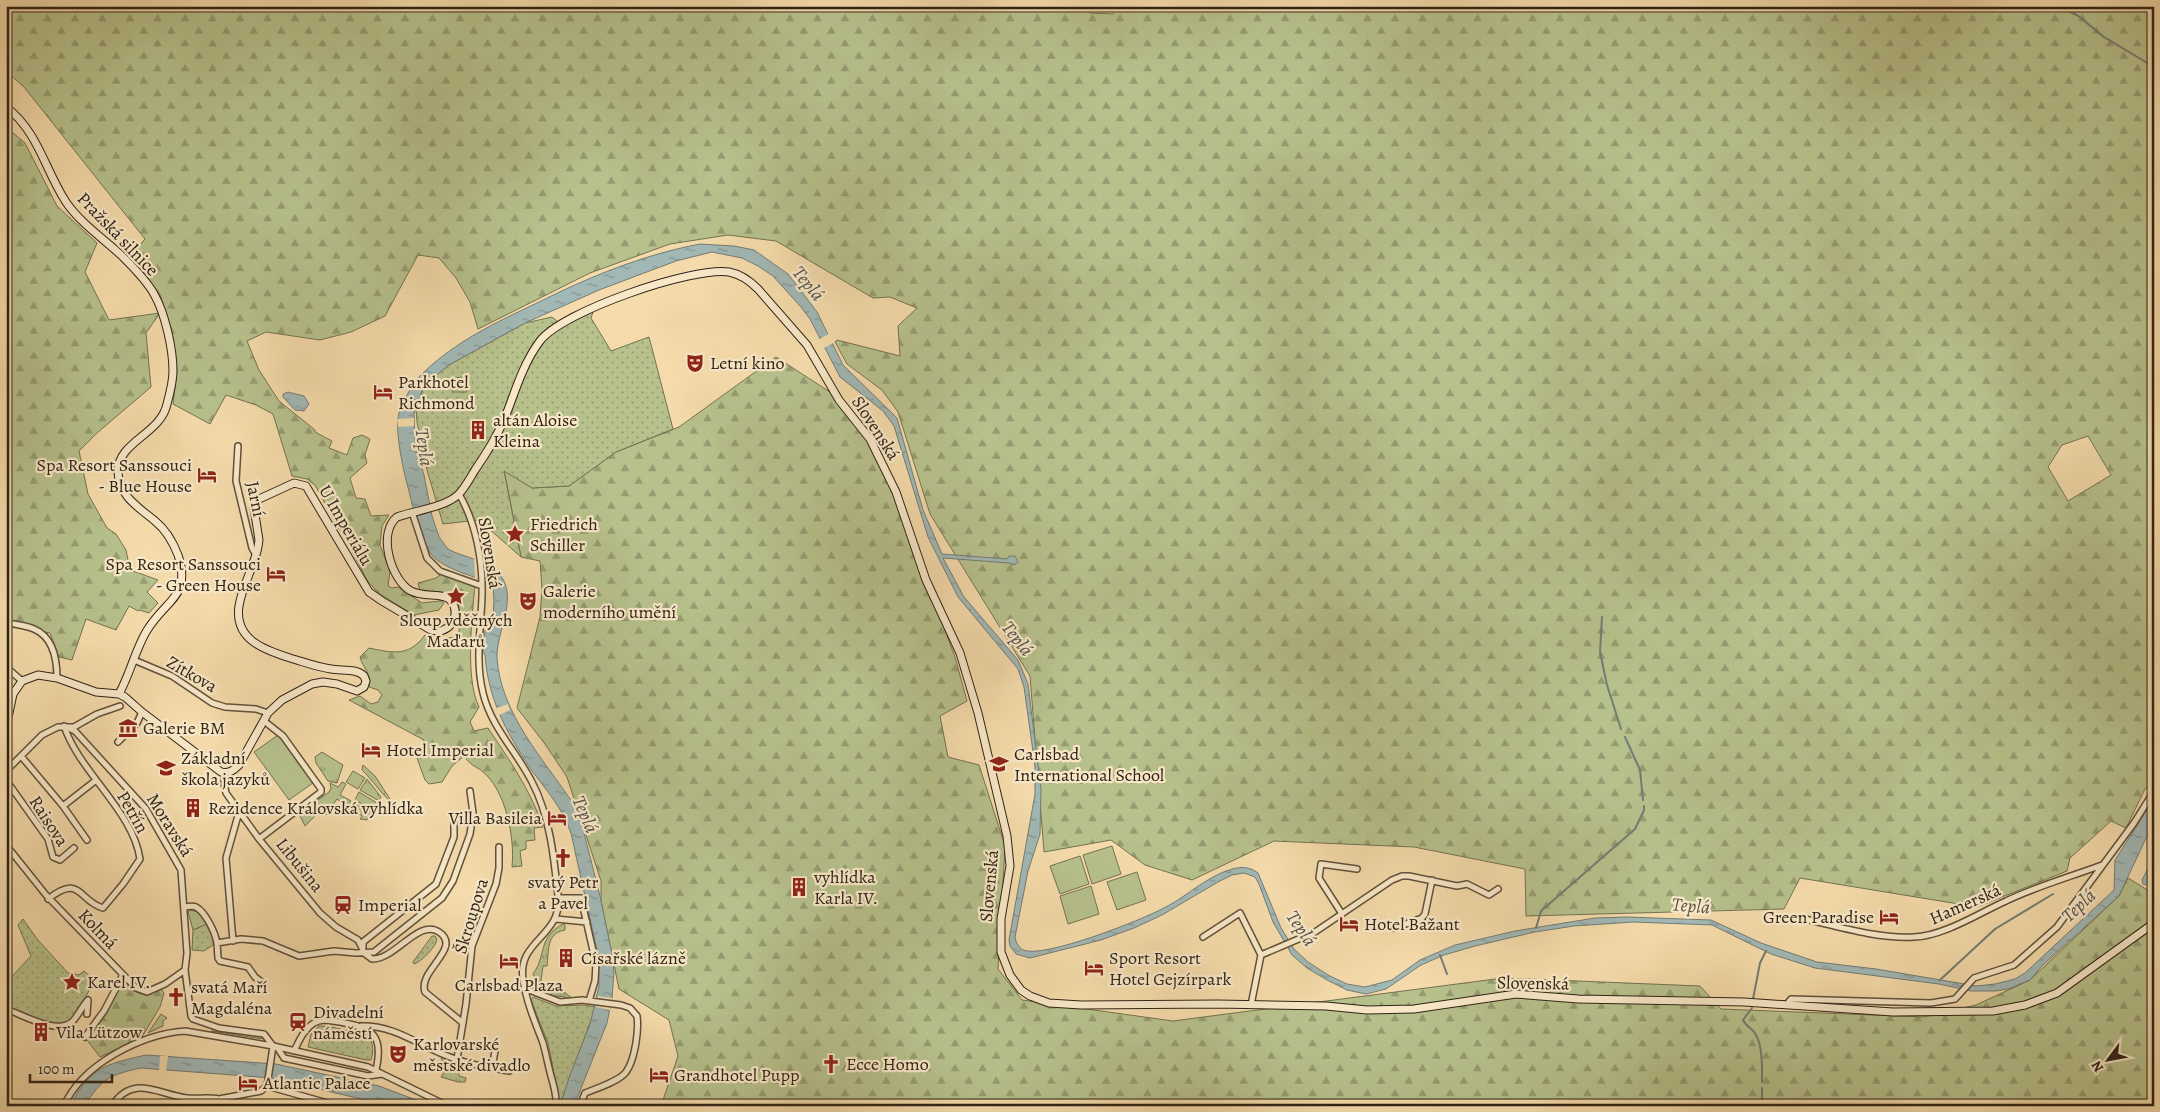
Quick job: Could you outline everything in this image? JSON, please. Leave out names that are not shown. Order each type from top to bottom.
[{"type":"street","name":"Pražská silnice","points":[[6,107],[20,119],[32,135],[67,204],[124,259],[154,292],[161,308],[172,353],[173,372],[165,413],[156,426],[126,451],[120,461],[118,471],[122,487],[130,501],[156,522],[170,537],[182,566],[183,582],[178,592],[146,632],[119,694]]},
{"type":"street","name":"Slovenská","points":[[556,919],[558,898],[547,820],[542,803],[525,770],[491,715],[483,694],[478,653],[482,580],[470,516],[459,494],[488,451],[500,428],[525,366],[539,342],[550,330],[569,318],[587,310],[685,276],[702,272],[730,272],[750,281],[807,345],[839,400],[870,439],[890,478],[902,507],[926,580],[960,653],[972,688],[1006,826],[1010,866],[1001,920],[1000,943],[1003,961],[1014,981],[1030,996],[1040,1001],[1110,1006],[1326,1006],[1367,1010],[1414,1009],[1516,994],[1578,999],[1744,1002],[1893,1012],[2009,1010],[2040,1001],[2057,993],[2154,924]]},
{"type":"street","name":"Jarní","points":[[238,446],[236,481],[252,548],[256,555]]},
{"type":"street","name":"U Imperiálu","points":[[226,773],[232,771],[239,764],[268,713],[282,700],[312,684],[332,683],[356,691],[364,687],[366,682],[364,676],[357,671],[332,670],[314,666],[265,650],[250,640],[242,627],[239,610],[259,540],[254,508],[257,500],[294,483],[304,484],[310,489],[369,592],[382,602],[437,632],[449,627],[455,616],[451,600],[440,595],[423,596],[406,588],[398,578],[388,550],[387,535],[390,525],[397,517],[450,500],[459,494]]},
{"type":"street","points":[[413,512],[427,558],[440,572],[482,586]]},
{"type":"street","points":[[6,622],[36,629],[47,640],[55,655],[56,678]]},
{"type":"street","name":"Zítkova","points":[[134,660],[172,676],[212,703],[225,707],[256,709],[268,713]]},
{"type":"street","points":[[6,667],[22,681]]},
{"type":"street","points":[[6,727],[14,694],[22,681],[38,674],[56,678],[96,692],[119,694],[221,772],[226,773]]},
{"type":"street","points":[[6,771],[42,735],[64,726],[74,727],[97,714],[120,706]]},
{"type":"street","points":[[118,742],[137,723],[142,712]]},
{"type":"street","points":[[259,838],[319,795],[321,789],[283,736],[264,721]]},
{"type":"street","name":"Petřín","points":[[48,898],[59,890],[77,889],[103,908],[140,859],[134,841],[115,804],[95,780],[68,739],[64,726]]},
{"type":"street","name":"Moravská","points":[[64,726],[75,731],[146,809],[182,870],[188,953],[185,970],[191,1004],[190,1012],[193,1019],[219,1028],[264,1034],[275,1047]]},
{"type":"street","name":"Raisova","points":[[21,756],[63,806],[86,840]]},
{"type":"street","name":"Libušina","points":[[226,773],[224,783],[226,793],[259,838],[320,913],[336,927],[358,940],[364,952]]},
{"type":"street","name":"Raisova","points":[[6,780],[48,839],[53,857],[60,860],[74,848]]},
{"type":"street","name":"Raisova","points":[[63,806],[95,780]]},
{"type":"street","points":[[218,943],[249,938],[263,940],[299,956],[334,951],[356,954],[374,952],[442,898],[447,891],[456,873],[470,834],[473,813],[470,790]]},
{"type":"street","points":[[1786,1006],[1791,999],[1931,1003],[1955,998],[1974,978],[2014,965],[2057,927],[2134,824],[2154,791]]},
{"type":"street","points":[[233,941],[226,858],[239,812]]},
{"type":"street","points":[[454,815],[454,837],[436,884],[363,942],[364,952],[372,959],[390,954],[422,930],[432,929],[440,932],[445,940],[445,949],[424,980],[423,986],[425,992],[463,1023]]},
{"type":"street","name":"Kolmá","points":[[6,845],[48,898],[136,988],[147,992],[165,984],[185,970]]},
{"type":"street","name":"Škroupova","points":[[457,1060],[472,946],[496,884],[499,868],[498,847]]},
{"type":"street","points":[[1342,914],[1319,878],[1321,864],[1357,869]]},
{"type":"street","name":"Hamerská","points":[[1805,919],[1871,934],[1913,938],[1949,928],[2006,900],[2102,865]]},
{"type":"street","points":[[1261,955],[1315,932],[1392,880],[1409,876],[1457,886],[1467,884],[1490,895],[1498,889]]},
{"type":"street","points":[[1394,928],[1422,918],[1425,914],[1432,880]]},
{"type":"street","points":[[436,884],[447,891]]},
{"type":"street","points":[[558,898],[581,898],[596,964],[595,981],[589,1001]]},
{"type":"street","points":[[184,907],[192,906],[198,908],[215,934],[220,961],[248,967],[262,983]]},
{"type":"street","points":[[1203,938],[1240,913],[1261,955],[1251,1005]]},
{"type":"street","points":[[556,1106],[556,1094],[544,1045],[524,988],[522,974],[528,952],[536,940],[556,919],[587,922]]},
{"type":"street","points":[[84,1037],[104,1011],[123,975]]},
{"type":"street","points":[[524,988],[560,1002],[596,1001],[621,1005],[630,1008],[637,1016],[638,1037],[626,1072],[619,1078],[585,1094],[581,1103]]},
{"type":"street","points":[[6,1009],[52,1026],[60,1027],[70,1024],[79,1015],[88,1000],[87,1014]]},
{"type":"street","points":[[294,1051],[309,1026],[321,1019],[372,1026],[411,1037],[457,1060],[510,1071]]},
{"type":"street","points":[[361,1026],[371,1032],[378,1041],[379,1055],[376,1070]]},
{"type":"street","points":[[64,1106],[72,1089],[95,1066],[110,1057],[166,1034],[185,1031],[275,1047],[376,1070],[448,1106]]},
{"type":"street","points":[[492,1067],[496,1046]]},
{"type":"street","points":[[113,1104],[124,1093],[136,1088],[150,1088],[185,1098],[219,1099],[261,1092],[269,1078],[275,1047]]},
{"type":"street","points":[[275,1047],[284,1058],[368,1076],[382,1074]]},
{"type":"street","points":[[266,1086],[338,1106]]},
{"type":"street","points":[[206,1106],[219,1099]]},
{"type":"green space","points":[[6,6],[1085,6],[1090,13],[1113,14],[1118,6],[2154,6],[2154,784],[2145,789],[2126,828],[2111,821],[2070,858],[2067,871],[1977,907],[1800,878],[1784,909],[1526,916],[1525,869],[1414,847],[1274,841],[1192,880],[1145,865],[1111,840],[1044,852],[1030,676],[930,514],[898,412],[882,390],[847,364],[835,342],[837,340],[900,356],[898,326],[917,308],[890,297],[873,298],[776,241],[728,235],[670,244],[590,273],[478,329],[470,302],[456,278],[439,258],[418,255],[385,316],[351,332],[320,340],[266,332],[247,341],[259,370],[279,401],[315,430],[315,432],[332,441],[329,448],[347,455],[353,438],[362,435],[370,439],[365,455],[367,463],[350,478],[356,498],[365,499],[371,516],[389,515],[382,526],[380,545],[390,571],[388,586],[392,588],[398,587],[422,603],[440,601],[444,603],[439,610],[414,615],[378,593],[367,580],[353,553],[352,540],[343,529],[339,529],[315,485],[307,479],[292,476],[273,414],[256,405],[226,395],[210,424],[173,404],[177,371],[175,350],[161,297],[131,255],[145,239],[24,87],[6,71]],"holes":[[[2088,436],[2111,475],[2068,501],[2048,467],[2062,445]]]},
{"type":"green space","points":[[6,127],[25,143],[57,206],[97,243],[85,272],[109,320],[160,313],[146,333],[151,387],[79,451],[88,494],[107,528],[116,534],[126,550],[130,570],[158,580],[147,592],[158,603],[149,613],[138,611],[129,606],[116,630],[86,619],[72,660],[59,657],[50,633],[6,624]]},
{"type":"green space","points":[[593,312],[591,318],[611,351],[649,337],[673,429],[616,452],[569,486],[532,488],[504,471],[521,557],[479,520],[443,524],[427,470],[417,422],[416,409],[424,385],[449,365],[525,323],[552,317],[563,326]]},
{"type":"green space","points":[[776,357],[836,396],[878,451],[955,657],[967,701],[940,716],[948,757],[979,765],[1005,846],[998,969],[1022,1000],[1173,1021],[1503,978],[1700,986],[1721,1009],[1924,1017],[1976,1005],[2030,980],[2119,896],[2128,878],[2154,894],[2154,1106],[661,1106],[678,1056],[669,1020],[619,989],[601,901],[601,881],[567,777],[545,744],[517,708],[540,617],[542,589],[540,561],[521,557],[504,470],[532,488],[569,486],[616,452],[679,427]]},
{"type":"green space","points":[[462,377],[467,392],[453,392],[449,383],[454,378]]},
{"type":"green space","points":[[441,574],[475,585],[471,630],[471,665],[472,681],[479,707],[470,722],[474,731],[488,728],[526,788],[543,827],[534,828],[535,840],[526,841],[526,849],[520,851],[522,866],[512,867],[512,842],[503,802],[490,779],[482,771],[471,764],[464,756],[452,766],[442,782],[429,784],[425,780],[417,758],[426,749],[423,745],[424,740],[349,700],[360,696],[371,704],[378,702],[382,695],[378,690],[369,687],[369,678],[361,661],[360,657],[369,648],[400,652],[413,647],[425,635],[434,640],[455,637],[459,631],[458,600],[462,594],[462,589],[455,593],[420,591],[418,583],[436,578]]},
{"type":"green space","points":[[278,735],[313,783],[289,800],[254,752]]},
{"type":"green space","points":[[322,752],[343,765],[337,783],[328,781],[316,763],[315,757]]},
{"type":"green space","points":[[363,765],[375,776],[392,802],[362,770]]},
{"type":"green space","points":[[353,771],[365,778],[358,789],[346,782]]},
{"type":"green space","points":[[367,779],[381,797],[379,801],[360,790]]},
{"type":"green space","points":[[342,782],[346,784],[340,795],[351,801],[347,806],[337,799],[326,815],[321,810],[305,826],[300,816],[302,812],[329,792],[331,788],[330,783],[338,787]]},
{"type":"green space","points":[[359,792],[377,803],[373,810],[355,800]]},
{"type":"green space","points":[[353,803],[372,813],[367,820],[360,819],[362,816],[350,808]]},
{"type":"green space","points":[[1112,846],[1121,874],[1092,884],[1083,855]]},
{"type":"green space","points":[[1080,856],[1089,884],[1060,894],[1050,866]]},
{"type":"green space","points":[[1137,872],[1146,900],[1117,910],[1107,882]]},
{"type":"green space","points":[[1091,886],[1099,914],[1068,924],[1060,896]]},
{"type":"green space","points":[[190,910],[198,912],[207,924],[193,930],[188,912]]},
{"type":"green space","points":[[23,919],[37,939],[68,973],[79,975],[84,971],[91,977],[87,989],[89,991],[70,1022],[54,1025],[6,1008],[6,983],[31,956],[18,925]]},
{"type":"green space","points":[[207,924],[216,943],[204,951],[192,950],[193,930]]},
{"type":"green space","points":[[563,924],[565,925],[565,930],[554,935],[551,939],[547,966],[543,966],[541,981],[536,981],[533,974],[546,941],[555,929]]},
{"type":"green space","points":[[432,936],[435,936],[437,939],[434,946],[414,964],[413,962]]},
{"type":"green space","points":[[122,982],[141,994],[149,994],[161,989],[164,993],[160,1007],[142,1037],[100,1057],[87,1040]]},
{"type":"green space","points":[[555,992],[564,992],[572,998],[549,995]]},
{"type":"green space","points":[[533,997],[556,1006],[583,1005],[596,1007],[560,1104],[548,1043],[531,1000]]},
{"type":"green space","points":[[161,1014],[167,1018],[163,1021],[163,1026],[148,1033]]},
{"type":"green space","points":[[319,1026],[363,1034],[371,1041],[373,1052],[371,1060],[308,1047],[311,1034]]},
{"type":"green space","points":[[211,1031],[257,1035],[263,1037],[262,1039]]},
{"type":"green space","points":[[442,1056],[450,1062],[458,1063],[459,1076],[466,1078],[465,1082],[441,1077],[449,1065],[441,1059]]},
{"type":"water","points":[[700,244],[734,246],[754,250],[788,274],[817,312],[843,365],[897,418],[923,510],[942,554],[1007,559],[1009,556],[1015,556],[1018,562],[1014,565],[943,558],[964,597],[1018,660],[1028,684],[1041,790],[1040,834],[1028,871],[1015,937],[1017,944],[1023,950],[1050,949],[1115,929],[1164,908],[1218,875],[1243,867],[1258,873],[1281,928],[1294,949],[1308,962],[1328,975],[1347,984],[1365,987],[1392,980],[1420,960],[1455,945],[1515,931],[1595,918],[1627,917],[1711,920],[1761,943],[1817,962],[1876,969],[1976,986],[1995,984],[2015,979],[2025,973],[2114,890],[2115,860],[2154,799],[2154,821],[2119,896],[2042,966],[2030,980],[2008,989],[1996,991],[1971,991],[1939,984],[1815,968],[1771,954],[1712,925],[1633,922],[1574,926],[1535,932],[1475,946],[1444,955],[1421,965],[1386,989],[1366,994],[1347,990],[1329,981],[1307,968],[1292,955],[1273,922],[1255,877],[1244,873],[1232,875],[1162,915],[1101,940],[1030,958],[1016,954],[1010,946],[1009,940],[1035,794],[1035,766],[1024,687],[1018,669],[958,597],[928,537],[894,426],[883,411],[840,377],[810,319],[773,276],[742,258],[712,252],[676,261],[599,290],[525,323],[449,365],[424,385],[414,414],[415,444],[424,475],[432,516],[439,537],[448,549],[492,567],[501,576],[506,585],[507,606],[497,658],[500,679],[515,717],[526,736],[574,805],[581,821],[600,896],[612,954],[614,972],[612,998],[607,1023],[574,1106],[560,1106],[590,1024],[599,986],[598,955],[571,833],[548,791],[530,768],[513,741],[494,700],[483,652],[485,630],[493,618],[493,587],[489,582],[456,570],[437,560],[427,548],[423,539],[402,463],[398,430],[399,413],[409,392],[422,374],[448,352],[476,334],[521,310],[596,276],[657,254]]},
{"type":"water","points":[[288,392],[304,396],[309,404],[304,411],[295,410],[283,397],[283,394]]},
{"type":"water","points":[[2154,857],[2154,881],[2147,885],[2143,884],[2142,880]]},
{"type":"water","points":[[146,1055],[276,1064],[379,1086],[432,1106],[391,1106],[272,1078],[141,1068],[108,1079],[96,1090],[85,1106],[70,1106],[85,1083],[100,1069],[120,1061]]},
{"type":"pier","points":[[830,333],[835,342],[822,349],[818,340]]},
{"type":"pier","points":[[414,418],[414,426],[398,427],[397,419]]},
{"type":"pier","points":[[474,558],[485,562],[486,581],[475,578]]},
{"type":"pier","points":[[508,704],[510,710],[497,716],[494,709]]},
{"type":"pier","points":[[598,996],[612,998],[610,1010],[596,1007]]},
{"type":"pier","points":[[160,1056],[168,1056],[166,1071],[159,1071]]},
{"type":"waterway","points":[[2055,6],[2077,15],[2104,37],[2154,67]]},
{"type":"waterway","points":[[1602,617],[1600,652],[1607,685],[1621,729]]},
{"type":"waterway","points":[[1625,737],[1640,770],[1643,800]]},
{"type":"waterway","points":[[1536,928],[1541,911],[1635,829],[1644,806]]},
{"type":"waterway","points":[[1940,980],[1995,929],[2053,894]]},
{"type":"waterway","points":[[1753,999],[1760,963],[1766,951]]},
{"type":"waterway","points":[[1440,955],[1447,974]]},
{"type":"waterway","points":[[1752,1008],[1743,1020],[1755,1033],[1760,1046],[1762,1082]]},
{"type":"waterway","points":[[1762,1088],[1762,1106]]},
{"type":"place","name":"Letní kino","points":[[695,363]]},
{"type":"place","name":"Parkhotel Richmond","points":[[383,392]]},
{"type":"place","name":"altán Aloise Kleina","points":[[478,430]]},
{"type":"place","name":"Spa Resort Sanssouci - Blue House","points":[[207,475]]},
{"type":"place","name":"Friedrich Schiller","points":[[515,534]]},
{"type":"place","name":"Spa Resort Sanssouci - Green House","points":[[276,574]]},
{"type":"place","name":"Sloup vděčných Maďarů","points":[[456,596]]},
{"type":"place","name":"Galerie moderního umění","points":[[528,601]]},
{"type":"place","name":"Galerie BM","points":[[128,728]]},
{"type":"place","name":"Hotel Imperial","points":[[371,750]]},
{"type":"place","name":"Carlsbad International School","points":[[999,764]]},
{"type":"place","name":"Základní škola jazyků","points":[[166,768]]},
{"type":"place","name":"Rezidence Královská vyhlídka","points":[[193,808]]},
{"type":"place","name":"Villa Basileia","points":[[557,818]]},
{"type":"place","name":"svatý Petr a Pavel","points":[[563,858]]},
{"type":"place","name":"vyhlídka Karla IV.","points":[[799,887]]},
{"type":"place","name":"Imperial","points":[[343,905]]},
{"type":"place","name":"Green Paradise","points":[[1889,917]]},
{"type":"place","name":"Hotel Bažant","points":[[1349,924]]},
{"type":"place","name":"Císařské lázně","points":[[566,958]]},
{"type":"place","name":"Carlsbad Plaza","points":[[509,961]]},
{"type":"place","name":"Sport Resort Hotel Gejzírpark","points":[[1094,968]]},
{"type":"place","name":"Karel IV.","points":[[72,982]]},
{"type":"place","name":"svatá Maří Magdaléna","points":[[176,997]]},
{"type":"place","name":"Divadelní náměstí","points":[[298,1022]]},
{"type":"place","name":"Vila Lützow","points":[[41,1032]]},
{"type":"place","name":"Karlovarské městské divadlo","points":[[398,1054]]},
{"type":"place","name":"Ecce Homo","points":[[831,1064]]},
{"type":"place","name":"Grandhotel Pupp","points":[[659,1075]]},
{"type":"place","name":"Atlantic Palace","points":[[248,1083]]},
{"type":"water label","name":"Teplá","points":[[809,283]]},
{"type":"water label","name":"Teplá","points":[[425,447]]},
{"type":"water label","name":"Teplá","points":[[1018,638]]},
{"type":"water label","name":"Teplá","points":[[586,814]]},
{"type":"water label","name":"Teplá","points":[[1691,905]]},
{"type":"water label","name":"Teplá","points":[[2078,905]]},
{"type":"water label","name":"Teplá","points":[[1302,928]]}]
